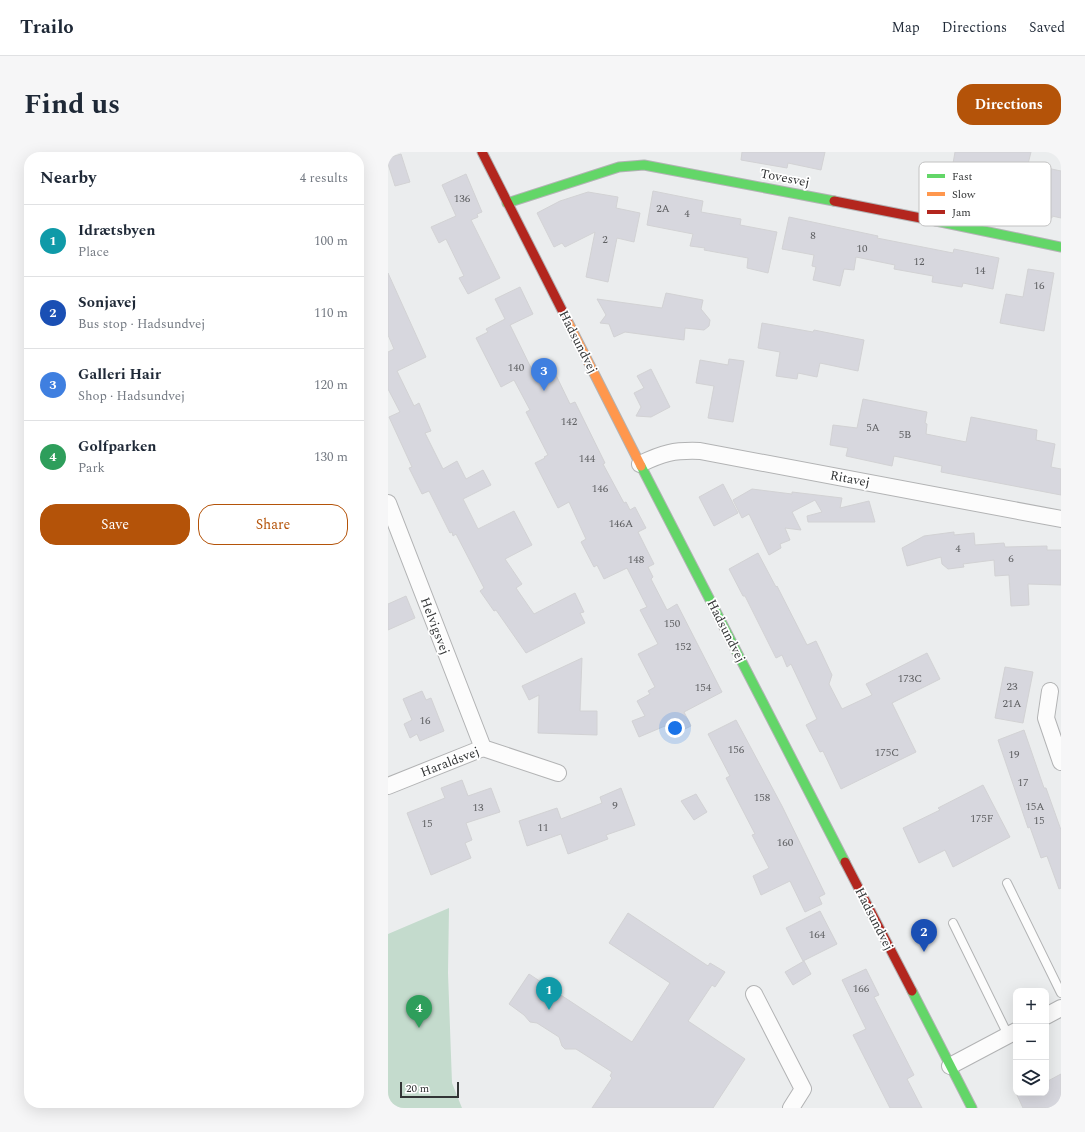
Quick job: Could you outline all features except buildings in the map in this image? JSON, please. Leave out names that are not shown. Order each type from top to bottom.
[{"type":"street","name":"Hadsundvej","points":[[482,152],[640,464],[972,1108]]},
{"type":"street","name":"Tovesvej","points":[[508,203],[619,167],[644,165],[919,218]]},
{"type":"street","name":"Tovesvej","points":[[958,226],[1061,247]]},
{"type":"street","name":"Ritavej","points":[[640,464],[659,455],[672,452],[700,451],[1061,519]]},
{"type":"street","name":"Helvigsvej","points":[[388,503],[483,748]]},
{"type":"street","points":[[1050,691],[1046,718],[1061,762]]},
{"type":"street","name":"Haraldsvej","points":[[388,786],[483,748],[558,773]]},
{"type":"street","points":[[754,994],[803,1089],[791,1108]]},
{"type":"street","points":[[1049,1014],[1061,1008]]},
{"type":"street","points":[[950,1066],[1012,1033]]},
{"type":"lane","points":[[1007,883],[1061,993]]},
{"type":"lane","points":[[953,923],[1012,1033]]},
{"type":"green space","points":[[449,908],[448,973],[452,1083],[462,1108],[388,1108],[388,934]]},
{"type":"traffic: fast","points":[[507,203],[619,167],[644,165],[834,201]]},
{"type":"traffic: fast","points":[[960,226],[1061,247]]},
{"type":"traffic: fast","points":[[641,466],[845,862]]},
{"type":"traffic: fast","points":[[912,991],[972,1108]]},
{"type":"traffic: slow","points":[[567,320],[641,466]]},
{"type":"traffic: jam","points":[[482,152],[567,320]]},
{"type":"traffic: jam","points":[[834,201],[919,218]]},
{"type":"traffic: jam","points":[[845,862],[912,991]]},
{"type":"place","name":"Galleri Hair","points":[[544,391]]},
{"type":"place","name":"Sonjavej","points":[[924,952]]},
{"type":"place","name":"Idrætsbyen","points":[[549,1010]]},
{"type":"place","name":"Golfparken","points":[[419,1028]]}]
